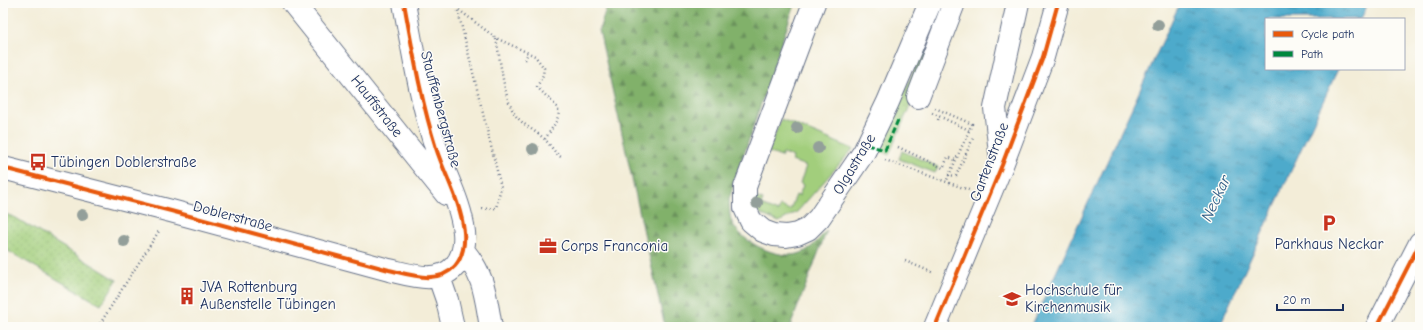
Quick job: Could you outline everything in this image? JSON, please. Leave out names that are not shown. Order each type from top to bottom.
[{"type":"street","name":"Hauffstraße","points":[[293,3],[460,211]]},
{"type":"street","name":"Stauffenbergstraße","points":[[404,3],[418,79],[436,148],[460,211],[464,232],[452,264]]},
{"type":"street","name":"Olgastraße","points":[[814,3],[745,187],[745,208],[751,221],[763,231],[774,235],[786,236],[797,234],[808,229],[820,218],[864,152],[888,102],[930,3]]},
{"type":"street","points":[[924,102],[954,3]]},
{"type":"street","points":[[1002,165],[996,108],[1018,3]]},
{"type":"street","name":"Gartenstraße","points":[[934,327],[1002,165],[1043,57],[1058,3]]},
{"type":"street","name":"Doblerstraße","points":[[3,168],[418,277],[452,264]]},
{"type":"street","points":[[1377,327],[1420,243]]},
{"type":"street","points":[[453,327],[447,300],[452,264],[476,265],[482,278],[490,327]]},
{"type":"path","points":[[456,3],[501,188],[496,208],[460,211]]},
{"type":"path","points":[[458,10],[496,38],[535,56],[544,68],[543,75],[537,87],[556,104],[560,112],[558,120],[545,139]]},
{"type":"path","points":[[496,38],[508,94],[516,116],[525,125],[545,139],[555,153],[561,157]]},
{"type":"path","points":[[525,60],[528,53]]},
{"type":"path","points":[[924,102],[972,124],[946,182]]},
{"type":"path","points":[[934,114],[969,130]]},
{"type":"path","points":[[938,120],[939,116]]},
{"type":"path","points":[[948,175],[956,176],[974,136]]},
{"type":"path","points":[[898,147],[942,168],[948,157],[955,160]]},
{"type":"path","points":[[888,161],[968,189]]},
{"type":"path","points":[[98,327],[161,227]]},
{"type":"path","points":[[905,261],[954,281]]},
{"type":"green space","points":[[608,3],[795,3],[729,199],[730,218],[736,229],[753,244],[776,253],[787,255],[798,254],[807,250],[827,230],[790,327],[665,327],[599,30]]},
{"type":"green space","points":[[944,4],[914,96],[889,155],[878,150]]},
{"type":"green space","points":[[781,119],[853,149],[797,212],[779,222],[760,214],[754,209],[752,196],[763,200],[761,205],[778,212],[780,206],[790,210],[796,195],[799,196],[803,185],[800,183],[806,166],[792,161],[793,157],[783,153],[781,157],[768,152]]},
{"type":"green space","points":[[902,151],[938,167],[935,173],[899,159]]},
{"type":"green space","points":[[3,213],[16,218],[117,280],[101,305],[3,248]]},
{"type":"water","name":"Neckar","points":[[1180,3],[1368,3],[1361,18],[1265,18],[1265,70],[1338,70],[1219,327],[1031,327]]},
{"type":"marked path","points":[[867,145],[885,150],[898,120]]},
{"type":"cycle path","points":[[3,168],[171,211],[389,270],[424,277],[441,275],[448,272],[458,262],[464,245],[464,232],[460,211],[436,148],[426,112],[404,3]]},
{"type":"cycle path","points":[[935,327],[1002,165],[1043,57],[1058,3]]},
{"type":"cycle path","points":[[1377,327],[1420,243]]},
{"type":"place","name":"Tübingen Doblerstraße","points":[[38,162]]},
{"type":"place","name":"Parkhaus Neckar","points":[[1329,223]]},
{"type":"place","name":"Corps Franconia","points":[[548,246]]},
{"type":"place","name":"JVA Rottenburg Außenstelle Tübingen","points":[[187,296]]},
{"type":"place","name":"Hochschule für Kirchenmusik","points":[[1012,299]]}]
